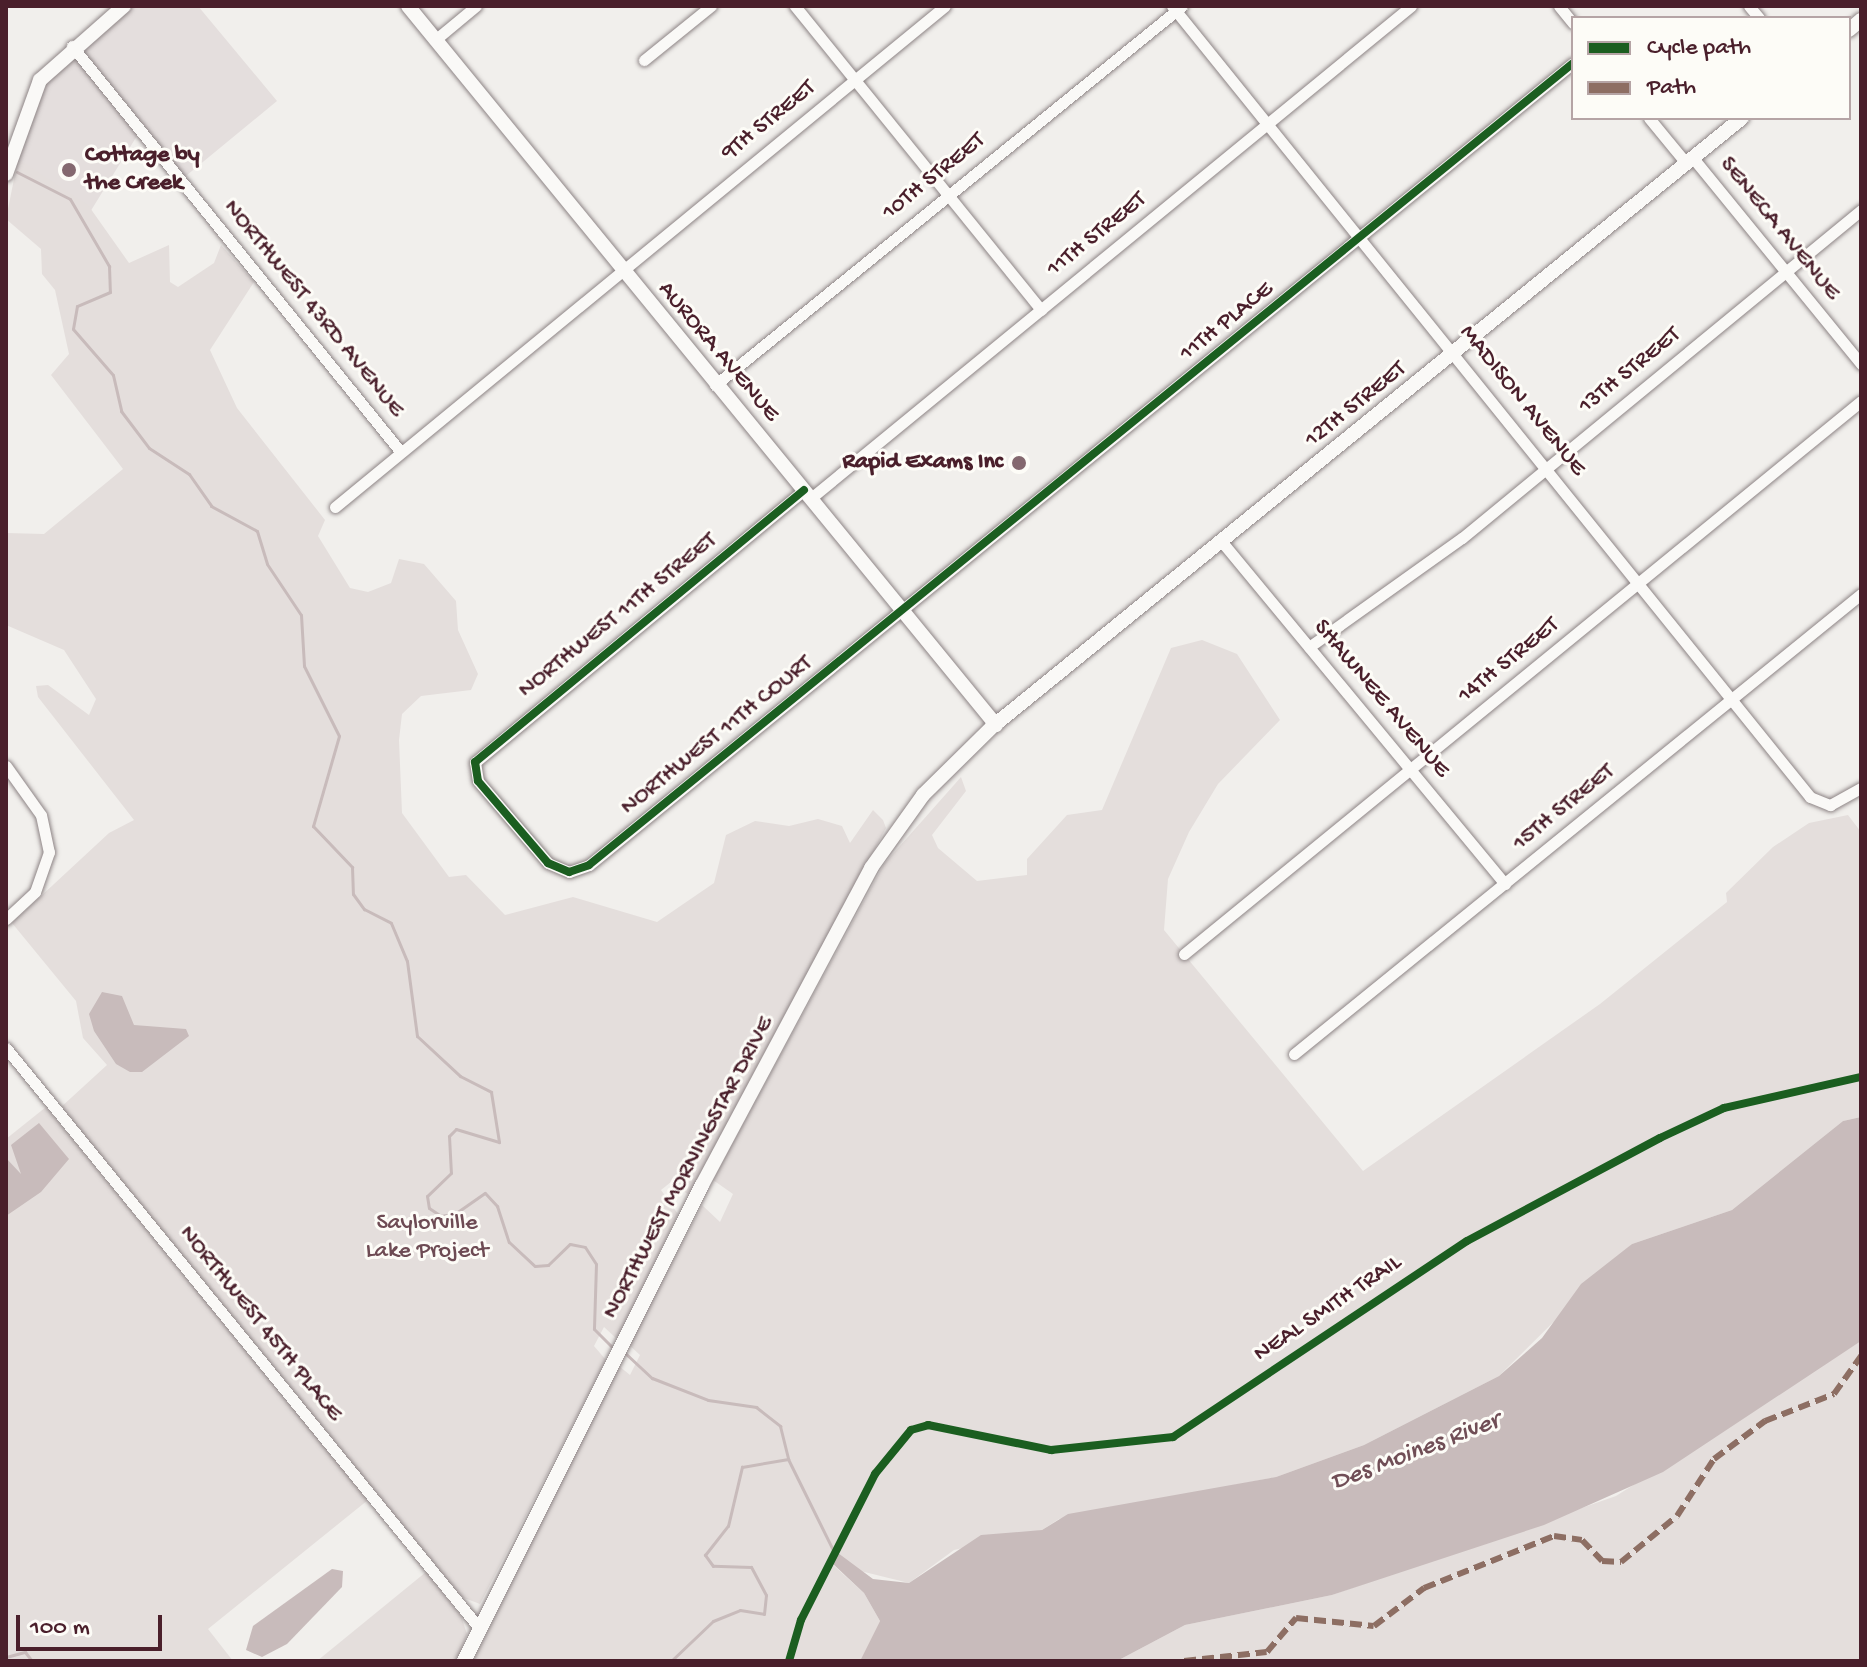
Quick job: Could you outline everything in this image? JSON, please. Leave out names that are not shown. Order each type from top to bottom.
[{"type":"main road","points":[[6,174],[31,95],[72,46],[124,6]]},
{"type":"main road","name":"AURORA AVENUE","points":[[408,6],[996,725]]},
{"type":"main road","name":"12TH STREET","points":[[996,725],[1740,120]]},
{"type":"main road","name":"NORTHWEST MORNINGSTAR DRIVE","points":[[464,1661],[629,1330],[891,835],[996,725]]},
{"type":"street","points":[[435,40],[476,6]]},
{"type":"street","points":[[644,60],[711,6]]},
{"type":"street","points":[[795,6],[1041,310]]},
{"type":"street","name":"9TH STREET","points":[[335,507],[945,6]]},
{"type":"street","name":"11TH STREET","points":[[808,494],[1041,310],[1411,6]]},
{"type":"street","name":"MADISON AVENUE","points":[[1176,8],[1810,797],[1846,801],[1861,788]]},
{"type":"street","name":"10TH STREET","points":[[715,385],[1176,8]]},
{"type":"street","name":"NORTHWEST 43RD AVENUE","points":[[72,46],[400,451]]},
{"type":"street","name":"11TH PLACE","points":[[904,610],[1362,239],[1571,65]]},
{"type":"street","name":"SENECA AVENUE","points":[[1651,120],[1786,272],[1861,364]]},
{"type":"street","name":"13TH STREET","points":[[1309,647],[1547,468],[1861,210]]},
{"type":"street","name":"14TH STREET","points":[[1184,954],[1861,401]]},
{"type":"street","name":"NORTHWEST 11TH STREET","points":[[548,863],[478,781],[479,756],[808,494]]},
{"type":"street","name":"SHAWNEE AVENUE","points":[[1222,542],[1505,884]]},
{"type":"street","name":"15TH STREET","points":[[1294,1054],[1861,594]]},
{"type":"street","name":"NORTHWEST 11TH COURT","points":[[548,863],[569,872],[589,865],[904,610]]},
{"type":"street","points":[[6,766],[41,815],[49,852],[35,892],[6,919]]},
{"type":"street","name":"NORTHWEST 45TH PLACE","points":[[6,1048],[480,1629]]},
{"type":"shaded area","points":[[124,6],[198,6],[277,101],[181,180],[140,131],[87,217],[17,172],[19,122],[31,95]]},
{"type":"green space","name":"Saylorville Lake Project","points":[[18,159],[88,205],[129,263],[169,245],[170,282],[178,287],[214,263],[221,245],[254,282],[210,350],[237,408],[325,520],[318,536],[350,588],[368,592],[391,583],[399,559],[424,564],[456,601],[458,630],[478,674],[471,690],[421,696],[402,714],[399,740],[402,813],[449,877],[466,875],[505,915],[573,897],[657,922],[714,883],[726,835],[755,821],[789,826],[818,819],[842,826],[850,843],[873,810],[886,828],[689,1195],[671,1182],[661,1190],[678,1214],[675,1221],[617,1339],[604,1327],[594,1346],[606,1360],[480,1604],[459,1596],[60,1108],[107,1065],[83,1038],[76,1001],[12,923],[109,833],[134,820],[38,697],[36,686],[48,685],[89,715],[96,699],[64,650],[6,625],[6,533],[44,534],[123,469],[51,375],[69,354],[55,290],[42,274],[41,249],[6,219]]},
{"type":"green space","points":[[1202,640],[1237,654],[1280,720],[1218,784],[1189,832],[1168,879],[1164,930],[1363,1171],[1600,1004],[1727,902],[1726,893],[1773,847],[1809,823],[1848,815],[1861,832],[1861,1117],[1843,1121],[1732,1210],[1632,1244],[1499,1376],[1364,1445],[1276,1477],[1059,1519],[1042,1530],[954,1550],[909,1583],[832,1564],[864,1593],[880,1621],[860,1661],[473,1661],[619,1366],[630,1375],[640,1355],[629,1345],[702,1205],[720,1222],[733,1194],[713,1180],[884,864],[961,777],[966,791],[932,835],[938,848],[977,881],[1027,875],[1027,859],[1067,815],[1102,810],[1171,648]]},
{"type":"green space","points":[[46,1107],[368,1500],[208,1629],[233,1661],[6,1661],[6,1139]]},
{"type":"green space","points":[[1861,1341],[1861,1661],[1117,1661],[1185,1625],[1332,1595],[1616,1496]]},
{"type":"green space","points":[[426,1572],[461,1616],[467,1634],[457,1661],[317,1661]]},
{"type":"water","points":[[102,992],[122,996],[134,1025],[186,1029],[189,1036],[142,1072],[130,1072],[116,1064],[94,1031],[89,1014]]},
{"type":"water","name":"Des Moines River","points":[[1861,1117],[1861,1341],[1663,1472],[1544,1525],[1332,1595],[1185,1625],[1117,1661],[860,1661],[880,1621],[864,1593],[832,1563],[838,1553],[873,1579],[909,1583],[981,1535],[1042,1530],[1068,1514],[1276,1477],[1364,1445],[1499,1376],[1542,1338],[1581,1284],[1632,1244],[1732,1210],[1843,1121]]},
{"type":"water","points":[[39,1123],[69,1159],[41,1192],[6,1216],[6,1158],[21,1174],[11,1145]]},
{"type":"water","points":[[332,1569],[343,1571],[342,1587],[287,1644],[262,1657],[246,1650],[253,1626]]},
{"type":"waterway","points":[[17,172],[70,199],[109,266],[110,292],[77,306],[73,329],[113,375],[121,411],[149,448],[189,474],[211,506],[257,531],[267,564],[301,615],[304,666],[339,736],[313,826],[352,867],[353,894],[364,909],[391,923],[407,961],[417,1036],[460,1076],[491,1092],[499,1142],[456,1129],[449,1136],[451,1173],[427,1196],[429,1208],[441,1216],[456,1213],[485,1193],[497,1206],[509,1242],[535,1266],[548,1265],[570,1244],[585,1247],[596,1264],[594,1329],[614,1349]]},
{"type":"waterway","points":[[625,1353],[652,1378],[708,1400],[756,1407],[780,1426],[788,1459]]},
{"type":"waterway","points":[[671,1661],[713,1621],[740,1610],[764,1614],[766,1595],[751,1567],[713,1566],[705,1555],[728,1526],[742,1467],[788,1459],[837,1558]]},
{"type":"waterway","points":[[6,1657],[25,1652],[32,1661]]},
{"type":"marked path","points":[[1184,1661],[1267,1652],[1296,1618],[1374,1626],[1424,1588],[1554,1536],[1582,1540],[1602,1561],[1621,1562],[1677,1516],[1714,1459],[1765,1421],[1834,1394],[1861,1356]]},
{"type":"cycle path","points":[[804,490],[475,762],[478,781],[548,863],[569,872],[589,865],[1571,65]]},
{"type":"cycle path","name":"NEAL SMITH TRAIL","points":[[789,1661],[801,1620],[875,1474],[911,1430],[928,1425],[1051,1450],[1173,1437],[1467,1241],[1660,1138],[1724,1108],[1861,1077]]},
{"type":"place","name":"Cottage by the Creek","points":[[69,170]]},
{"type":"place","name":"Rapid Exams Inc","points":[[1019,463]]}]
